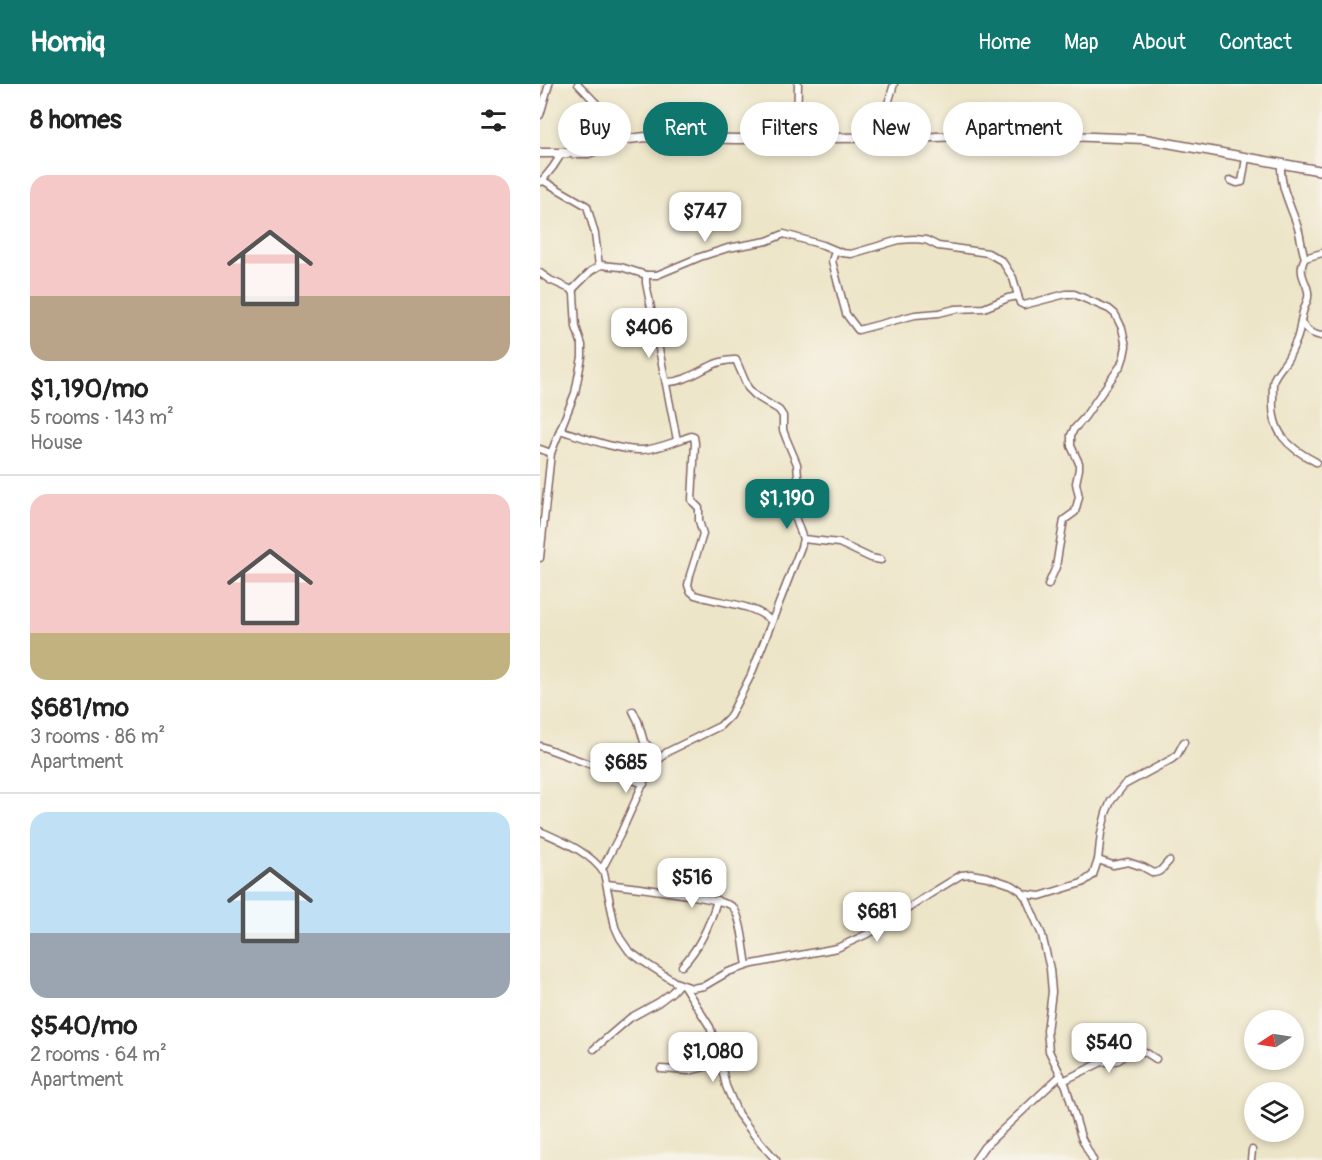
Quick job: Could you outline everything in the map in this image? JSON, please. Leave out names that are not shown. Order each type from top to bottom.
[{"type":"main road","points":[[931,136],[1012,134],[1145,139],[1322,171]]},
{"type":"main road","points":[[631,139],[646,137],[740,140]]},
{"type":"main road","points":[[540,153],[558,153]]},
{"type":"street","points":[[540,115],[549,84]]},
{"type":"street","points":[[578,84],[595,102]]},
{"type":"street","points":[[798,84],[798,102]]},
{"type":"street","points":[[888,102],[894,84]]},
{"type":"street","points":[[560,156],[541,181],[587,206],[595,234],[599,266]]},
{"type":"street","points":[[1230,180],[1242,182],[1246,158]]},
{"type":"street","points":[[1281,164],[1284,192],[1298,226],[1305,258],[1302,272],[1308,297],[1298,337],[1274,379],[1272,414],[1283,439],[1316,462]]},
{"type":"street","points":[[572,290],[599,266],[621,267],[646,275],[657,275],[700,257],[728,248],[767,241],[784,234],[851,254],[899,240],[914,239],[926,240],[938,246],[988,253],[1002,261],[1013,278],[1020,303],[1024,305],[1074,294],[1109,309],[1115,314],[1122,328],[1126,345],[1124,356],[1121,365],[1071,435],[1071,446],[1079,463],[1076,483],[1079,497],[1074,512],[1064,520],[1057,565],[1048,585]]},
{"type":"street","points":[[835,251],[832,261],[846,314],[858,330],[910,316],[955,309],[984,308],[1018,296]]},
{"type":"street","points":[[1305,258],[1322,253]]},
{"type":"street","points":[[540,273],[572,290],[575,297],[576,327],[582,345],[575,393],[551,453],[540,558]]},
{"type":"street","points":[[646,275],[677,440]]},
{"type":"street","points":[[1301,322],[1306,331],[1322,336]]},
{"type":"street","points":[[602,869],[655,763],[667,752],[720,726],[730,716],[751,675],[803,539],[794,514],[799,487],[797,464],[783,430],[783,416],[779,410],[756,396],[748,388],[736,360],[718,363],[685,379],[666,382]]},
{"type":"street","points":[[560,430],[635,450],[648,449],[691,436],[694,438],[692,500],[699,508],[699,521],[703,534],[689,579],[690,591],[698,596],[747,607],[772,621]]},
{"type":"street","points":[[540,449],[551,453]]},
{"type":"street","points":[[803,539],[839,543],[871,558],[881,560]]},
{"type":"street","points":[[633,711],[644,742],[660,758]]},
{"type":"street","points":[[1023,894],[1040,896],[1088,880],[1093,875],[1098,860],[1106,813],[1116,793],[1132,780],[1172,759],[1184,742]]},
{"type":"street","points":[[540,746],[644,784]]},
{"type":"street","points":[[540,831],[582,853],[602,869],[615,926],[629,951],[681,985],[698,988],[747,965],[837,948],[876,930],[962,875],[988,877],[1012,885],[1023,894],[1038,924],[1050,969],[1052,992],[1047,1046],[1062,1078],[1081,1137],[1093,1160]]},
{"type":"street","points":[[1098,860],[1113,865],[1128,862],[1154,873],[1161,870],[1169,861]]},
{"type":"street","points":[[607,884],[667,891],[728,903],[733,907],[738,918],[747,965]]},
{"type":"street","points":[[682,966],[698,946],[710,923],[717,900]]},
{"type":"street","points":[[594,1049],[630,1018],[659,1002],[681,985]]},
{"type":"street","points":[[681,985],[710,1027],[726,1086],[738,1114],[776,1160]]},
{"type":"street","points":[[975,1160],[984,1147],[1062,1078],[1102,1062],[1119,1060],[1132,1049],[1145,1052],[1156,1059]]},
{"type":"street","points":[[661,1069],[689,1071],[721,1063]]},
{"type":"street","points":[[1251,1160],[1252,1150]]}]
